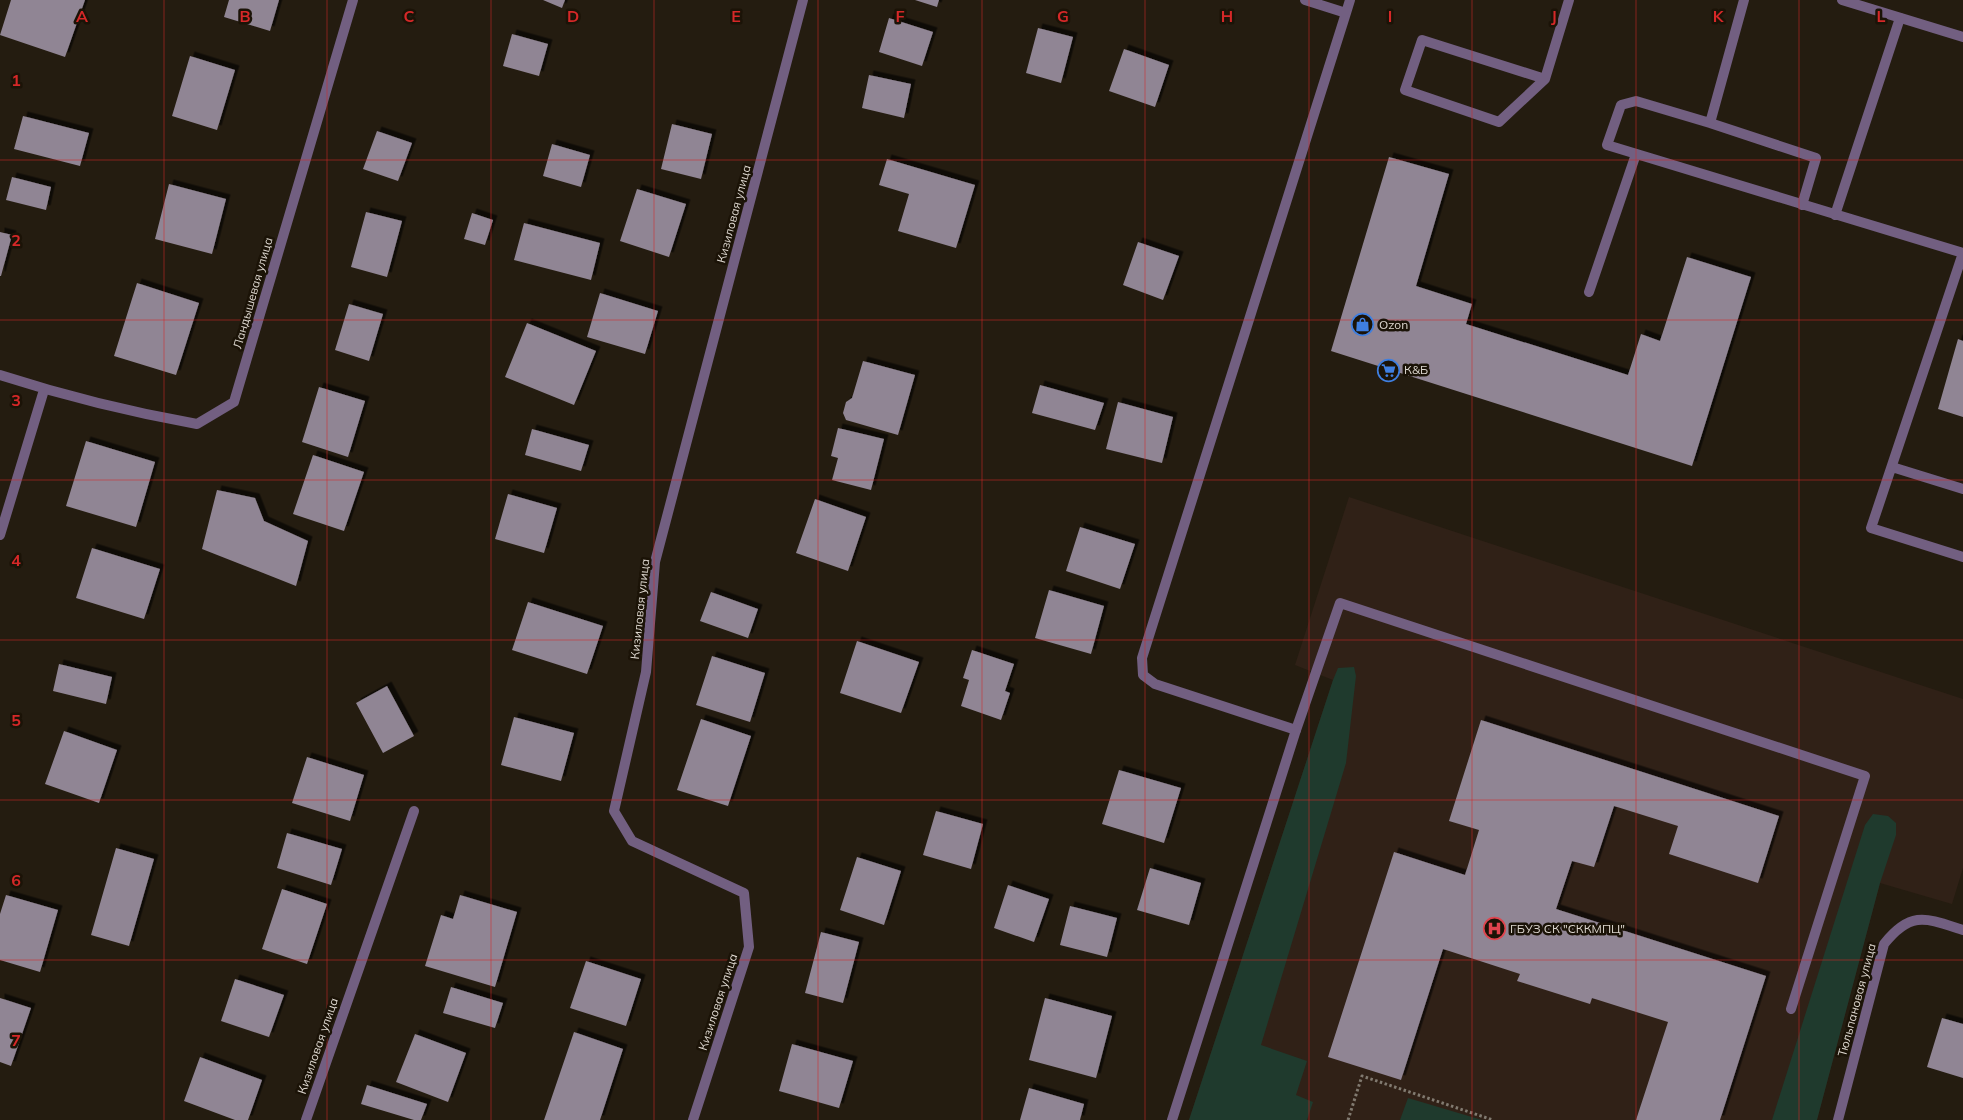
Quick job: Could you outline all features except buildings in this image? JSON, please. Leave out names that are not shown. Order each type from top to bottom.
[{"type":"street","name":"Ландышевая улица","points":[[0,375],[44,390],[139,414],[197,424],[234,402],[353,0]]},
{"type":"street","name":"Кизиловая улица","points":[[693,1120],[749,947],[744,893],[632,841],[614,811],[646,672],[656,562],[803,0]]},
{"type":"street","points":[[1305,0],[1346,13]]},
{"type":"street","points":[[1296,730],[1155,684],[1143,675],[1142,658],[1350,0]]},
{"type":"street","points":[[1545,79],[1422,40],[1405,90],[1499,122],[1545,79],[1569,0]]},
{"type":"street","points":[[1710,123],[1744,0]]},
{"type":"street","points":[[1842,0],[1963,37]]},
{"type":"street","points":[[1836,215],[1900,18]]},
{"type":"street","points":[[1802,205],[1816,158],[1636,101],[1621,105],[1607,145],[1802,205],[1963,253],[1871,528],[1963,557]]},
{"type":"street","points":[[1589,292],[1636,154]]},
{"type":"street","points":[[0,535],[44,390]]},
{"type":"street","points":[[1892,467],[1963,489]]},
{"type":"street","points":[[1172,1120],[1296,730],[1340,603],[1865,776],[1791,1009]]},
{"type":"street","name":"Кизиловая улица","points":[[306,1120],[414,811]]},
{"type":"street","name":"Тюльпановая улица","points":[[1838,1120],[1884,944],[1898,927],[1918,919],[1938,922],[1963,930]]},
{"type":"path","points":[[1348,1120],[1362,1076],[1493,1120]]},
{"type":"shaded area","points":[[1349,497],[1963,699],[1963,868],[1952,904],[1880,883],[1817,1120],[1189,1120],[1333,680],[1295,665]]},
{"type":"green space","points":[[1354,667],[1356,676],[1346,763],[1261,1045],[1307,1061],[1296,1095],[1313,1102],[1307,1120],[1189,1120],[1333,680],[1338,668]]},
{"type":"green space","points":[[1873,814],[1888,816],[1896,823],[1896,835],[1880,883],[1817,1120],[1772,1120],[1865,825]]},
{"type":"green space","points":[[1408,1098],[1482,1120],[1400,1120]]},
{"type":"place","name":"Ozon","points":[[1363,325]]},
{"type":"place","name":"К&Б","points":[[1388,370]]},
{"type":"place","name":"ГБУЗ СК \"СККМПЦ\"","points":[[1494,929]]}]
